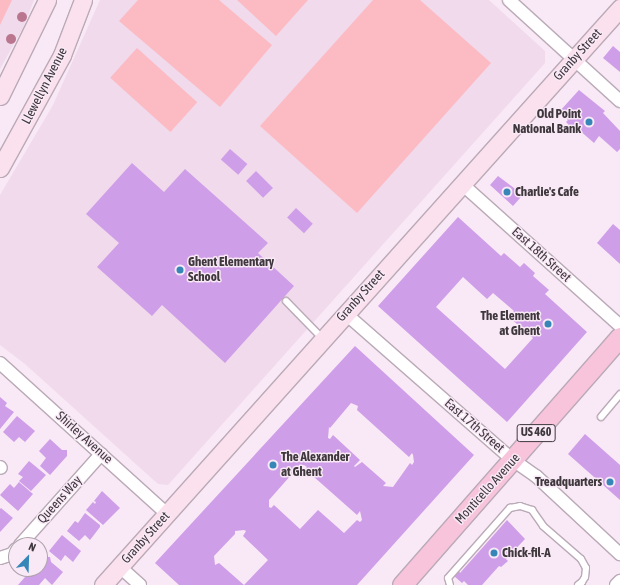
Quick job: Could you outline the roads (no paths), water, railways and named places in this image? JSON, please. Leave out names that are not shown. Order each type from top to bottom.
[{"type":"main road","name":"Monticello Avenue","points":[[402,585],[514,460],[620,338]]},
{"type":"street","points":[[0,96],[47,0]]},
{"type":"street","name":"Llewellyn Avenue","points":[[0,168],[62,55],[83,0]]},
{"type":"street","points":[[509,0],[620,101]]},
{"type":"street","name":"Granby Street","points":[[103,585],[620,8]]},
{"type":"street","name":"East 18th Street","points":[[462,184],[620,326]]},
{"type":"street","name":"East 17th Street","points":[[346,314],[514,460],[536,476],[620,554]]},
{"type":"street","name":"Shirley Avenue","points":[[0,363],[167,514]]},
{"type":"street","name":"Queens Way","points":[[27,537],[101,454]]},
{"type":"street","points":[[120,567],[140,585]]},
{"type":"street","points":[[616,585],[620,581]]},
{"type":"lane","points":[[286,302],[324,339]]},
{"type":"lane","points":[[601,417],[620,394]]},
{"type":"lane","points":[[450,585],[448,578],[510,508],[520,506],[532,510],[543,526],[580,558],[586,568],[585,577],[578,585]]},
{"type":"place","name":"Old Point National Bank","points":[[589,122]]},
{"type":"place","name":"Charlie's Cafe","points":[[507,192]]},
{"type":"place","name":"Ghent Elementary School","points":[[180,270]]},
{"type":"place","name":"The Element at Ghent","points":[[548,324]]},
{"type":"place","name":"The Alexander at Ghent","points":[[273,465]]},
{"type":"place","name":"Treadquarters","points":[[610,482]]},
{"type":"place","name":"Chick-fil-A","points":[[494,553]]}]
